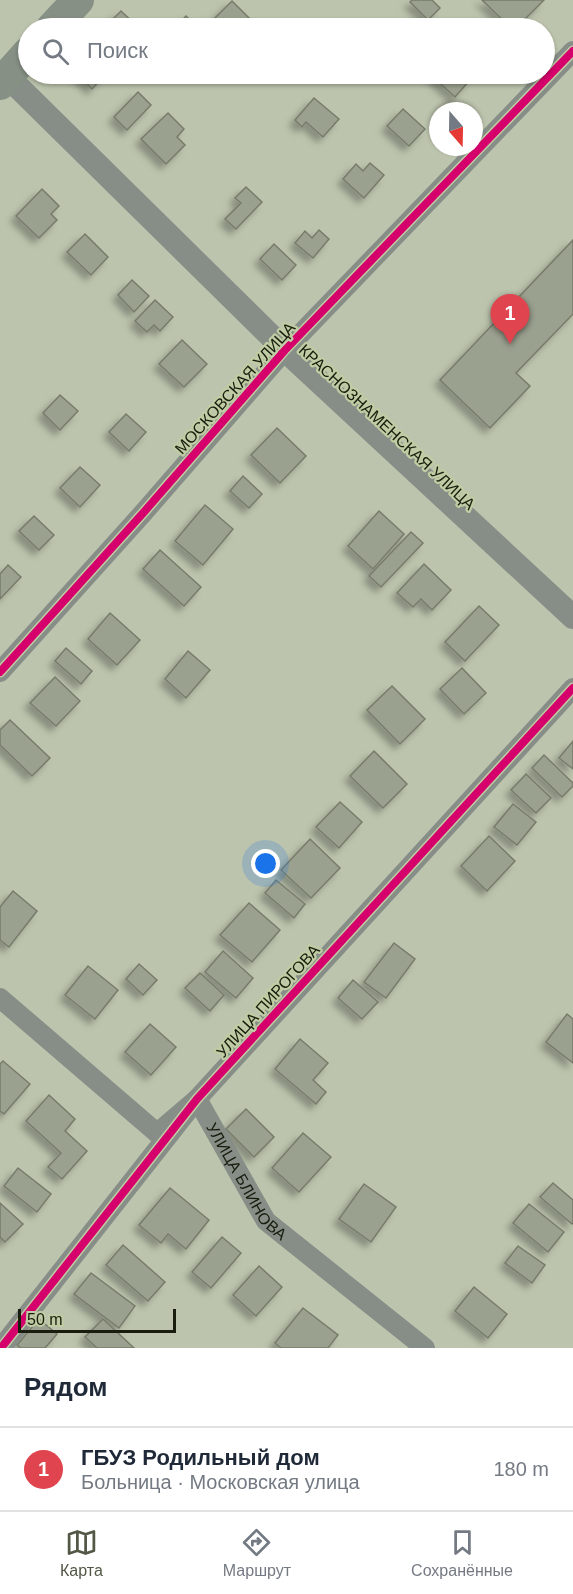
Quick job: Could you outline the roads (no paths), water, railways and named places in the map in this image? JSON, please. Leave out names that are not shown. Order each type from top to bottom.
[{"type":"main road","points":[[61,18],[78,0]]},
{"type":"main road","points":[[2,76],[18,62]]},
{"type":"street","name":"МОСКОВСКАЯ УЛИЦА","points":[[555,70],[573,51]]},
{"type":"street","name":"КРАСНОЗНАМЕНСКАЯ УЛИЦА","points":[[2,76],[285,350],[571,610]]},
{"type":"street","name":"МОСКОВСКАЯ УЛИЦА","points":[[0,672],[285,350],[541,84]]},
{"type":"street","name":"УЛИЦА ПИРОГОВА","points":[[1,1348],[197,1099],[573,688]]},
{"type":"street","points":[[0,998],[157,1133],[197,1099]]},
{"type":"street","name":"УЛИЦА БЛИНОВА","points":[[197,1099],[266,1221],[425,1348]]},
{"type":"place","name":"ГБУЗ Родильный дом","points":[[510,344]]}]
